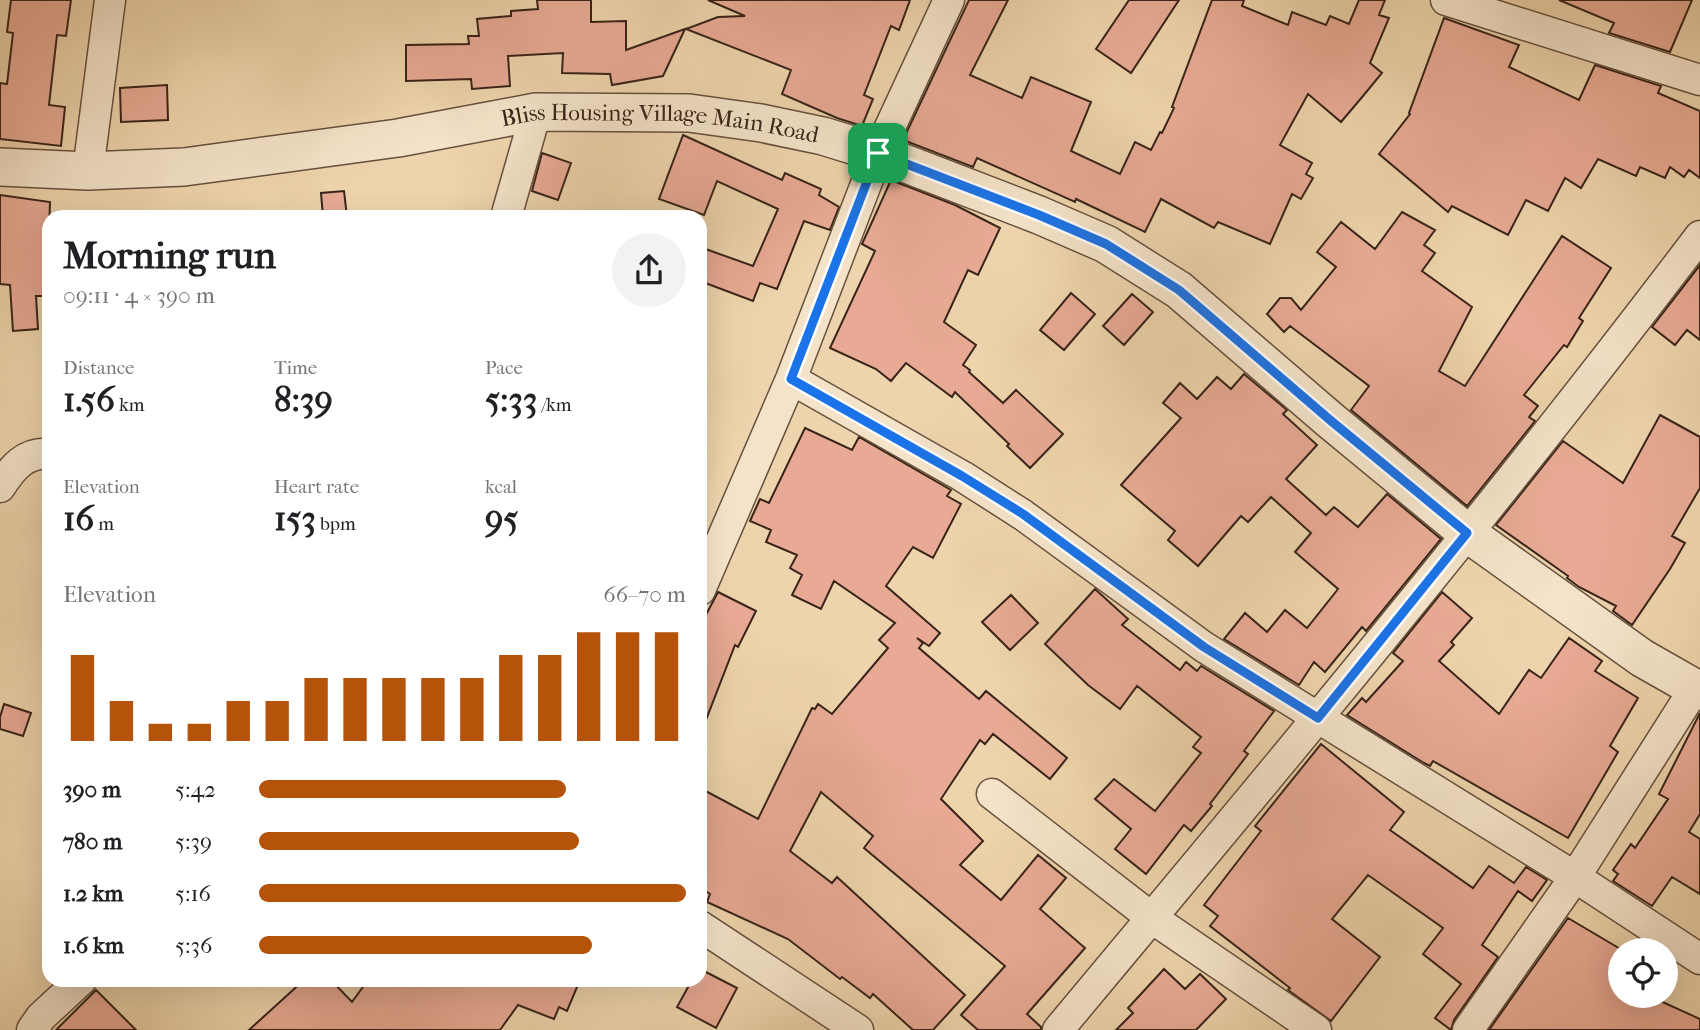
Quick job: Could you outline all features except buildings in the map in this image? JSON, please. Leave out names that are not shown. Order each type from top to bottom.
[{"type":"street","points":[[88,171],[110,0]]},
{"type":"street","points":[[707,574],[791,379],[878,153],[949,0]]},
{"type":"street","points":[[1446,0],[1700,80]]},
{"type":"street","points":[[508,210],[536,112]]},
{"type":"street","name":"Bliss Housing Village Main Road","points":[[0,167],[88,171],[184,167],[398,138],[536,112],[689,113],[761,123],[822,136],[878,153],[1106,244],[1179,290],[1467,533],[1642,658],[1698,690]]},
{"type":"street","points":[[1058,1030],[1318,718],[1635,322],[1700,236]]},
{"type":"street","points":[[791,379],[962,476],[1023,514],[1204,647],[1575,877],[1700,959]]},
{"type":"street","points":[[0,486],[15,464],[42,453]]},
{"type":"street","points":[[1468,1030],[1575,877],[1698,690]]},
{"type":"street","points":[[992,794],[1152,918],[1316,1030]]},
{"type":"street","points":[[707,931],[858,1030]]},
{"type":"street","points":[[32,1030],[41,1017],[73,987]]},
{"type":"route","points":[[878,153],[1106,244],[1179,290],[1467,533],[1318,718],[1204,647],[1023,514],[962,476],[791,379],[878,153]]}]
